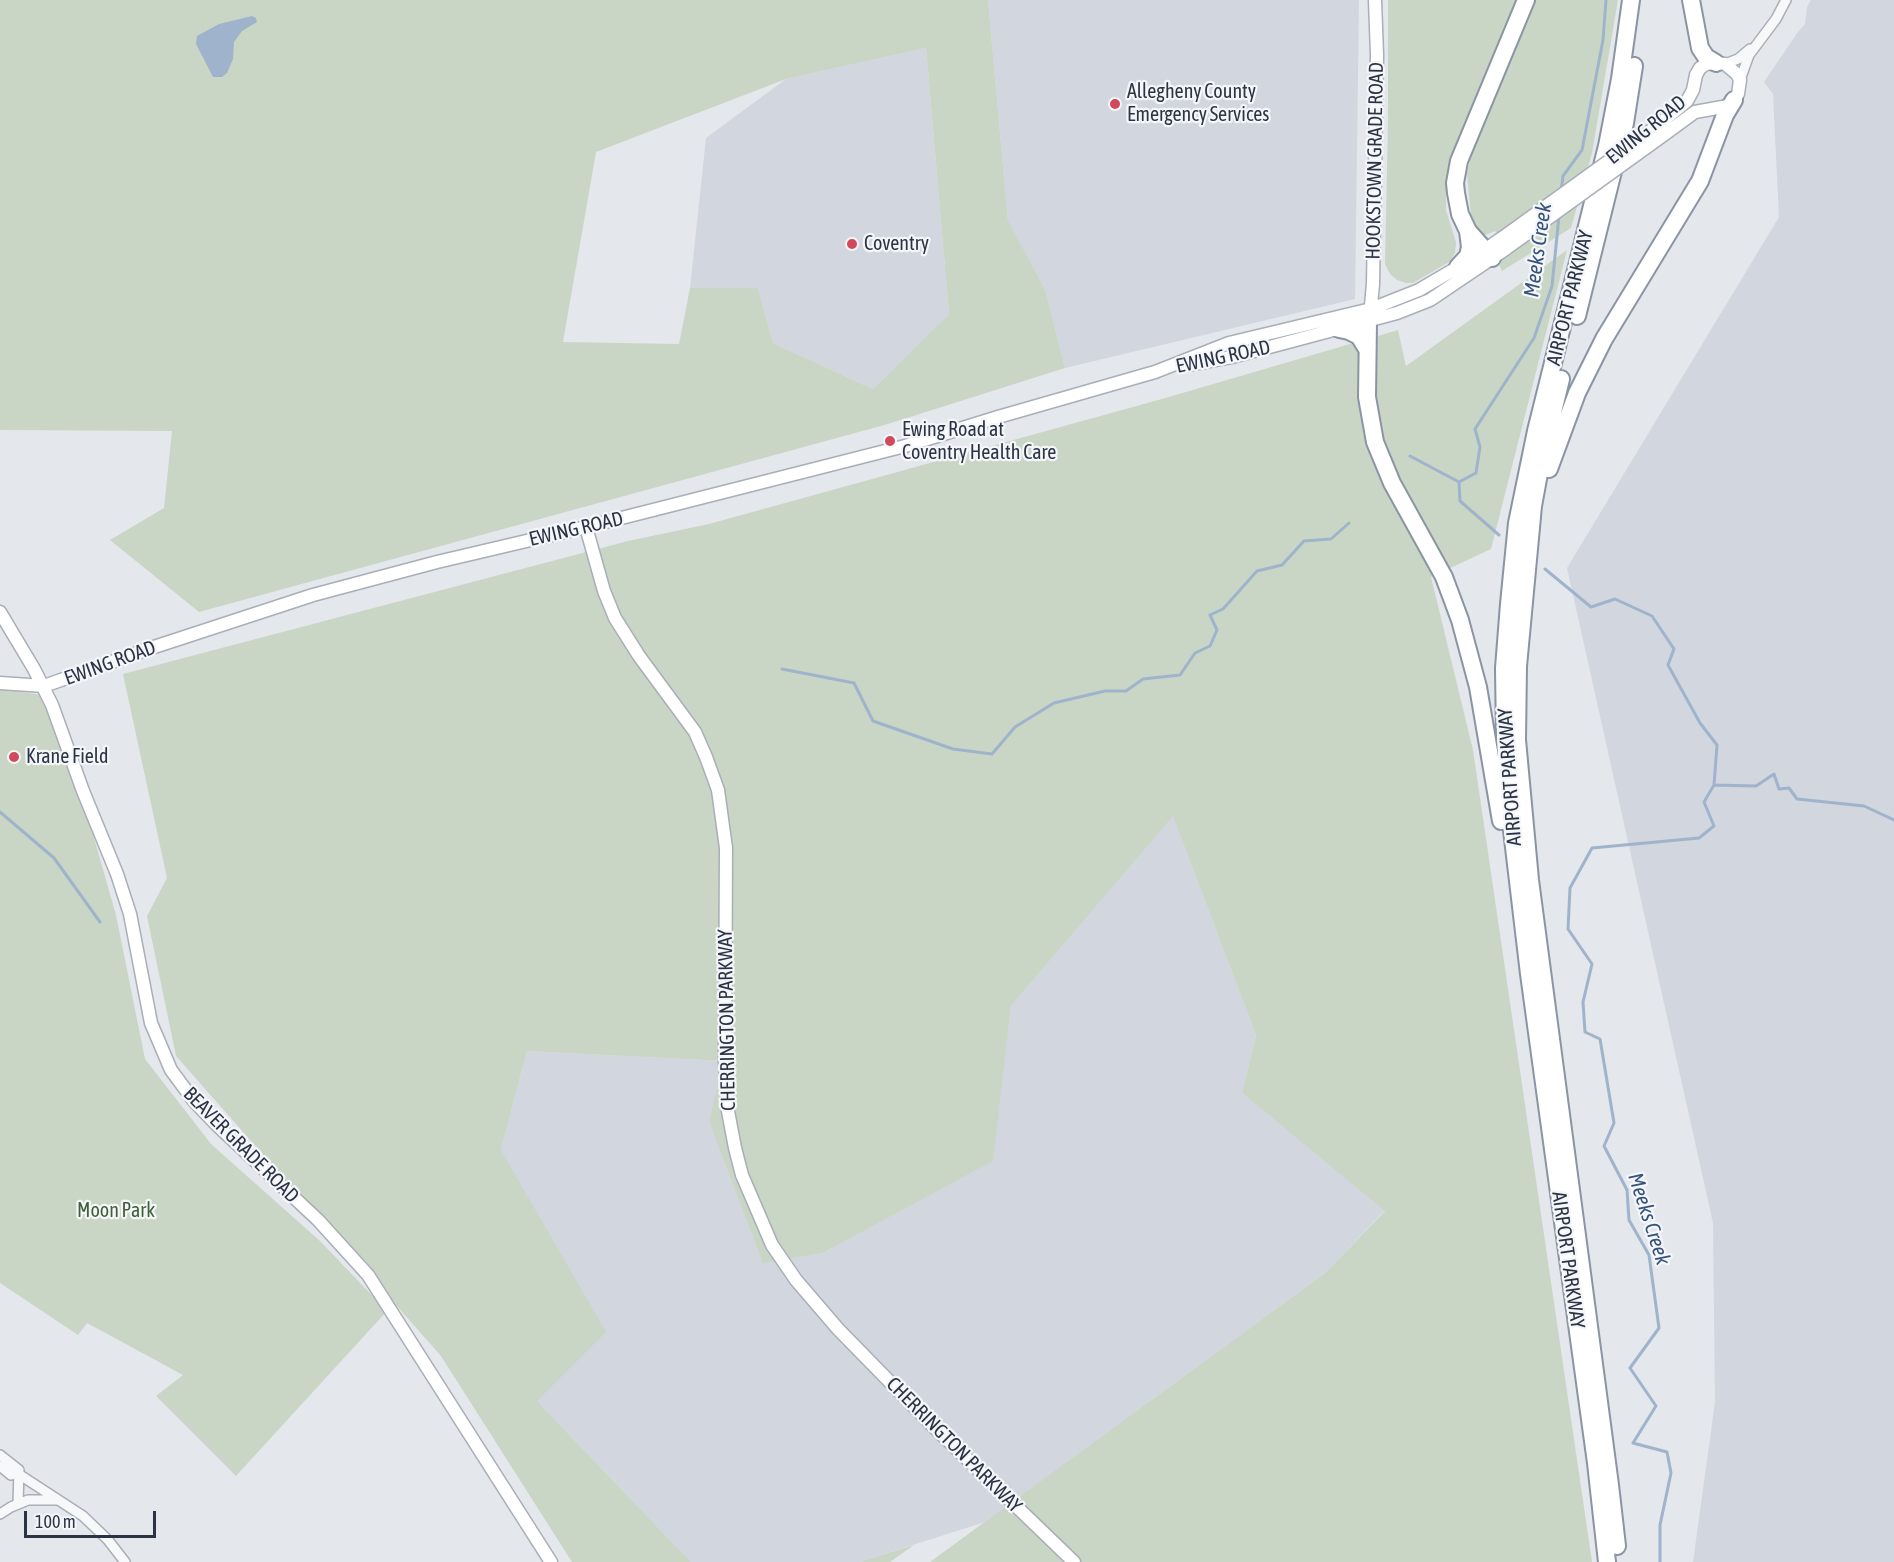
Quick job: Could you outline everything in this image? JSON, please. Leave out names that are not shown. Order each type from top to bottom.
[{"type":"highway","points":[[1489,254],[1468,231],[1460,214],[1455,183],[1459,161],[1526,0]]},
{"type":"highway","name":"AIRPORT PARKWAY","points":[[1607,1562],[1596,1463],[1529,974],[1509,805],[1504,668],[1517,523],[1536,431],[1589,224],[1609,135],[1620,79],[1631,0]]},
{"type":"highway","name":"AIRPORT PARKWAY","points":[[1618,1562],[1607,1462],[1530,880],[1521,791],[1516,703],[1533,506],[1542,457],[1625,123],[1642,0]]},
{"type":"highway","points":[[1690,0],[1700,48],[1706,57],[1720,63]]},
{"type":"highway","points":[[1527,563],[1549,467],[1577,393],[1604,339],[1701,180],[1725,115],[1734,100]]},
{"type":"highway","points":[[1458,267],[1469,252],[1468,231]]},
{"type":"highway","points":[[1370,316],[1367,397],[1375,442],[1392,483],[1444,577],[1460,620],[1478,687],[1529,974]]},
{"type":"highway","points":[[1339,329],[1359,336],[1367,349]]},
{"type":"street","name":"HOOKSTOWN GRADE ROAD","points":[[1370,316],[1377,55],[1375,0]]},
{"type":"street","points":[[1734,100],[1738,94],[1744,65],[1755,46],[1776,19],[1786,0]]},
{"type":"street","points":[[1720,63],[1738,59],[1755,46]]},
{"type":"street","name":"EWING ROAD","points":[[1661,130],[1687,101],[1700,68],[1710,63],[1720,63]]},
{"type":"street","points":[[1720,63],[1732,69],[1740,80]]},
{"type":"street","name":"EWING ROAD","points":[[1155,372],[1229,343],[1370,316],[1398,313],[1430,300],[1460,282],[1489,254],[1661,130],[1700,109],[1723,108],[1734,100]]},
{"type":"street","name":"EWING ROAD","points":[[0,683],[44,686],[313,595],[905,446],[1155,372],[1232,357],[1339,329],[1370,316],[1458,267],[1489,254]]},
{"type":"street","name":"CHERRINGTON PARKWAY","points":[[586,527],[604,591],[615,618],[639,656],[695,732],[718,790],[726,848],[724,1061],[728,1111],[737,1160],[768,1236],[788,1269],[838,1329],[933,1426],[1074,1562]]},
{"type":"street","name":"BEAVER GRADE ROAD","points":[[0,612],[44,686],[120,883],[130,914],[151,1023],[171,1070],[205,1113],[238,1147],[318,1220],[368,1275],[551,1562]]},
{"type":"street","points":[[0,1455],[19,1470],[17,1473],[18,1503]]},
{"type":"street","points":[[0,1466],[10,1474],[17,1473],[94,1525],[124,1562]]},
{"type":"street","points":[[0,1514],[18,1503],[38,1499],[60,1500]]},
{"type":"shaded area","points":[[988,0],[1359,0],[1355,299],[1065,368],[1045,289],[1008,222]]},
{"type":"shaded area","points":[[1811,0],[1894,0],[1894,1562],[1693,1562],[1715,1402],[1713,1223],[1567,568],[1779,217],[1773,94],[1764,82],[1805,24],[1807,7]]},
{"type":"shaded area","points":[[926,48],[949,314],[873,389],[773,343],[758,288],[690,288],[706,138],[786,79]]},
{"type":"shaded area","points":[[1173,815],[1256,1035],[1242,1093],[1385,1210],[1325,1273],[985,1522],[859,1562],[691,1562],[537,1401],[501,1150],[527,1051],[725,1061],[763,1262],[823,1253],[992,1161],[1011,1006]]},
{"type":"green space","points":[[0,0],[988,0],[1008,221],[1045,289],[1065,368],[888,424],[199,612],[110,540],[164,508],[172,431],[0,430]],"holes":[[[926,48],[949,314],[873,389],[773,343],[758,288],[690,288],[679,344],[563,342],[596,152],[786,79]]]},
{"type":"green space","points":[[1388,0],[1518,0],[1452,158],[1446,186],[1446,210],[1456,242],[1455,253],[1451,261],[1413,283],[1397,280],[1390,274],[1385,264]]},
{"type":"green space","points":[[1536,0],[1618,0],[1592,153],[1571,228],[1502,271],[1498,262],[1510,250],[1495,231],[1485,235],[1479,232],[1471,216],[1467,174],[1473,147]]},
{"type":"green space","points":[[1567,250],[1491,549],[1431,577],[1473,750],[1592,1562],[930,1562],[1325,1273],[1385,1211],[1242,1093],[1256,1035],[1173,816],[1011,1006],[993,1161],[823,1253],[763,1263],[709,1121],[724,1061],[527,1051],[501,1150],[606,1332],[537,1401],[691,1562],[572,1562],[441,1356],[176,1056],[147,916],[167,878],[123,674],[628,541],[709,524],[1162,399],[1398,330],[1406,366]]},
{"type":"green space","name":"Moon Park","points":[[0,689],[42,695],[90,824],[116,915],[145,1059],[211,1144],[320,1241],[387,1311],[236,1476],[156,1396],[183,1375],[87,1323],[78,1335],[0,1283]]},
{"type":"green space","points":[[914,1545],[890,1562],[859,1562]]},
{"type":"water","points":[[252,16],[257,22],[242,31],[234,42],[233,59],[227,73],[222,77],[213,77],[196,44],[197,36],[219,24]]},
{"type":"waterway","name":"Meeks Creek","points":[[1561,192],[1563,176],[1582,150],[1603,40],[1606,0]]},
{"type":"waterway","name":"Meeks Creek","points":[[1499,535],[1460,501],[1459,482],[1476,473],[1480,447],[1475,429],[1534,338],[1552,286],[1559,216]]},
{"type":"waterway","points":[[1410,456],[1459,482]]},
{"type":"waterway","points":[[782,669],[854,683],[873,721],[953,749],[992,754],[1015,727],[1054,703],[1105,691],[1126,691],[1143,679],[1180,675],[1195,653],[1210,646],[1217,630],[1210,615],[1223,609],[1257,571],[1282,565],[1304,541],[1331,539],[1349,523]]},
{"type":"waterway","name":"Meeks Creek","points":[[1545,569],[1591,607],[1615,599],[1652,616],[1674,649],[1668,665],[1700,723],[1717,745],[1714,785],[1704,802],[1714,826],[1699,838],[1592,848],[1570,888],[1568,929],[1592,964],[1583,1002],[1585,1032],[1600,1039],[1614,1123],[1604,1146],[1627,1190],[1629,1220],[1649,1255],[1659,1328],[1630,1368],[1656,1406],[1633,1443],[1667,1452],[1671,1473],[1660,1525],[1660,1562]]},
{"type":"waterway","points":[[1714,785],[1756,786],[1774,774],[1779,789],[1789,788],[1797,799],[1864,806],[1894,820]]},
{"type":"waterway","points":[[0,812],[54,858],[100,922]]},
{"type":"place","name":"Allegheny County Emergency Services","points":[[1115,104]]},
{"type":"place","name":"Coventry","points":[[852,244]]},
{"type":"place","name":"Ewing Road at Coventry Health Care","points":[[890,441]]},
{"type":"place","name":"Krane Field","points":[[14,757]]}]
